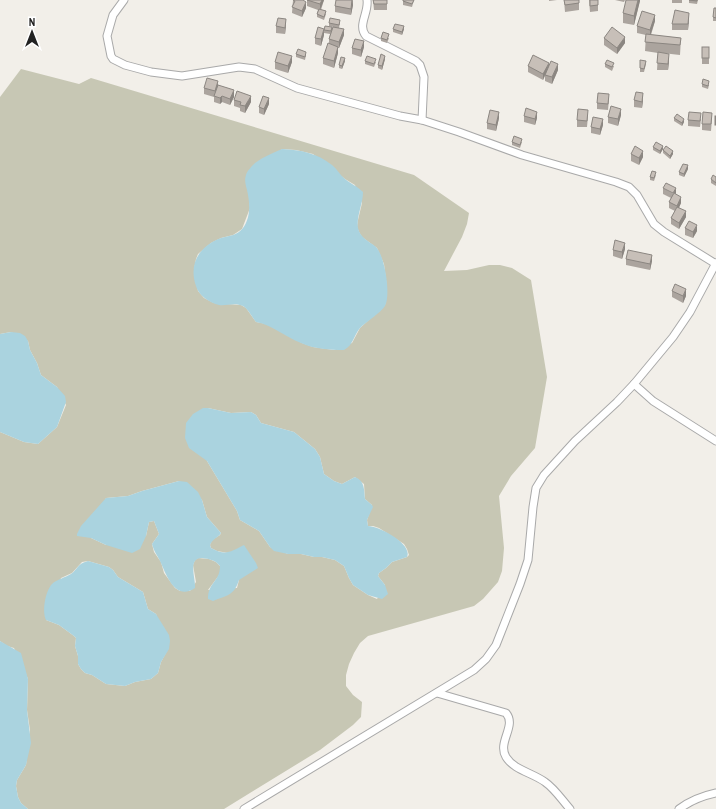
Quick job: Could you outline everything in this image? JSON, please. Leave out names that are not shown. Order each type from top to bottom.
[{"type":"street","points":[[124,0],[112,15],[107,36],[110,56],[125,65],[151,72],[182,76],[246,67],[268,74],[297,88],[400,116],[422,120],[522,155],[616,182],[629,187],[637,195],[654,224],[664,232],[716,264],[690,312],[673,337],[634,384],[617,402],[575,440],[544,474],[536,488],[532,507],[528,560],[496,645],[486,659],[474,670],[437,693],[244,809]]},
{"type":"street","points":[[367,0],[367,10],[362,28],[363,33],[366,36],[416,61],[422,69],[424,77],[422,120]]},
{"type":"street","points":[[634,384],[653,401],[716,441]]},
{"type":"street","points":[[437,693],[506,712],[509,716],[510,723],[503,750],[506,758],[514,765],[543,780],[551,786],[570,809]]},
{"type":"street","points":[[679,809],[703,796],[716,794]]},
{"type":"shaded area","points":[[21,69],[79,84],[91,78],[414,175],[469,213],[462,237],[444,271],[467,270],[489,265],[500,265],[512,268],[531,280],[547,377],[535,448],[511,476],[499,496],[504,548],[502,571],[498,582],[483,599],[474,606],[368,636],[360,643],[354,653],[346,675],[346,686],[353,695],[362,702],[361,717],[353,725],[320,750],[224,809],[28,809],[21,803],[18,797],[16,786],[17,780],[26,765],[30,730],[27,710],[28,679],[14,648],[7,646],[0,641],[0,432],[24,442],[38,444],[57,427],[66,405],[57,387],[41,375],[30,350],[28,341],[11,332],[0,334],[0,97]],"holes":[[[282,149],[296,150],[313,154],[355,185],[362,203],[357,227],[362,237],[377,248],[384,264],[387,288],[385,305],[360,328],[352,343],[334,350],[313,347],[302,343],[267,324],[256,322],[246,308],[241,305],[214,303],[204,298],[198,291],[194,270],[198,254],[211,243],[221,238],[233,235],[242,229],[250,208],[249,198]],[[203,408],[231,413],[251,412],[256,415],[261,423],[294,432],[315,449],[320,457],[324,474],[334,481],[342,484],[355,477],[364,484],[365,499],[372,505],[367,520],[368,526],[379,528],[404,544],[409,555],[392,562],[379,573],[378,576],[385,585],[377,599],[368,595],[353,585],[344,566],[335,560],[301,554],[288,554],[270,547],[259,531],[240,520],[237,511],[207,461]],[[179,481],[202,500],[207,517],[221,533],[212,540],[210,545],[211,548],[228,553],[239,580],[237,588],[208,590],[220,574],[220,566],[216,562],[209,559],[198,558],[195,560],[193,565],[196,582],[190,591],[180,591],[175,588],[164,573],[161,562],[154,552],[152,544],[159,534],[154,521],[149,522],[146,536],[106,545],[91,538],[106,498],[128,496]],[[88,561],[109,567],[118,577],[143,592],[148,609],[156,614],[168,649],[161,662],[158,673],[151,679],[135,682],[125,686],[106,684],[92,675],[85,673],[78,664],[78,656],[75,646],[76,638],[59,625],[46,620],[61,578],[72,573],[82,562]]]},
{"type":"water","points":[[282,149],[302,151],[321,158],[332,165],[345,179],[363,192],[358,219],[358,228],[363,237],[376,247],[382,258],[386,276],[387,301],[383,309],[359,329],[350,345],[344,350],[317,348],[306,345],[268,326],[256,322],[243,306],[237,304],[219,305],[208,300],[199,292],[196,286],[194,278],[195,263],[202,251],[214,241],[239,232],[246,224],[249,215],[249,200],[245,181],[247,172],[258,161]]},
{"type":"water","points":[[11,332],[20,333],[25,336],[41,375],[57,387],[65,396],[66,402],[57,427],[38,444],[24,442],[0,432],[0,334]]},
{"type":"water","points":[[203,408],[231,413],[251,412],[256,415],[261,423],[294,432],[315,449],[320,457],[324,474],[334,481],[342,484],[355,477],[361,481],[365,499],[373,507],[367,520],[368,526],[387,532],[400,541],[407,552],[407,557],[392,562],[379,573],[378,576],[385,585],[388,594],[382,599],[368,595],[353,585],[344,566],[335,560],[274,551],[259,531],[240,520],[237,511],[207,461],[189,448],[185,438],[186,423],[193,414]]},
{"type":"water","points":[[179,481],[187,482],[198,492],[207,517],[221,533],[211,543],[211,548],[221,552],[228,552],[244,545],[258,568],[239,580],[232,592],[213,601],[208,599],[209,593],[218,576],[220,566],[210,559],[197,559],[193,565],[195,588],[183,592],[177,589],[173,586],[166,575],[153,547],[152,544],[159,534],[154,521],[149,522],[146,536],[140,549],[132,553],[106,545],[91,538],[77,536],[81,526],[106,498],[128,496]]},
{"type":"water","points":[[88,561],[109,567],[118,577],[143,592],[148,609],[156,614],[169,635],[169,649],[161,662],[158,673],[151,679],[135,682],[125,686],[106,684],[92,675],[85,673],[78,664],[78,656],[75,646],[76,638],[59,625],[46,620],[44,612],[45,602],[52,584],[71,574],[80,565]]},
{"type":"water","points":[[0,641],[21,653],[28,679],[27,710],[31,743],[26,765],[17,780],[16,786],[21,803],[28,809],[0,809]]},
{"type":"building","points":[[293,0],[303,0],[306,2],[302,11],[292,7],[295,1]]},
{"type":"building","points":[[307,0],[322,0],[320,4]]},
{"type":"building","points":[[336,0],[352,0],[351,9],[335,6]]},
{"type":"building","points":[[373,0],[387,0],[387,4],[374,4]]},
{"type":"building","points":[[403,0],[414,0],[412,4]]},
{"type":"building","points":[[564,0],[579,0],[579,3],[565,5]]},
{"type":"building","points":[[590,0],[598,0],[598,5],[590,6]]},
{"type":"building","points":[[626,0],[638,0],[634,16],[623,13]]},
{"type":"building","points":[[714,8],[716,8],[716,18],[713,17]]},
{"type":"building","points":[[319,9],[326,11],[324,17],[317,14]]},
{"type":"building","points":[[675,10],[689,13],[688,24],[672,24]]},
{"type":"building","points":[[642,11],[655,15],[650,30],[637,26]]},
{"type":"building","points":[[278,18],[286,19],[285,28],[276,26]]},
{"type":"building","points":[[330,18],[340,20],[339,25],[329,23]]},
{"type":"building","points":[[395,24],[404,26],[402,32],[393,29]]},
{"type":"building","points":[[325,26],[332,27],[331,31],[324,30]]},
{"type":"building","points":[[318,27],[324,29],[321,39],[315,38]]},
{"type":"building","points":[[333,27],[344,29],[339,42],[329,39]]},
{"type":"building","points":[[612,27],[625,37],[617,48],[604,38]]},
{"type":"building","points":[[383,32],[389,34],[387,40],[381,38]]},
{"type":"building","points":[[646,34],[681,38],[680,45],[645,42]]},
{"type":"building","points":[[355,39],[364,41],[361,50],[352,48]]},
{"type":"building","points":[[328,43],[338,47],[334,61],[323,58]]},
{"type":"building","points":[[702,47],[709,47],[709,58],[702,58]]},
{"type":"building","points":[[298,49],[306,52],[305,57],[296,54]]},
{"type":"building","points":[[278,52],[292,56],[288,66],[275,62]]},
{"type":"building","points":[[658,52],[669,54],[668,64],[657,63]]},
{"type":"building","points":[[381,54],[385,56],[382,66],[378,65]]},
{"type":"building","points":[[533,55],[549,63],[543,74],[528,66]]},
{"type":"building","points":[[367,56],[376,59],[374,64],[365,61]]},
{"type":"building","points":[[341,57],[345,58],[342,66],[339,65]]},
{"type":"building","points":[[607,60],[614,63],[612,67],[605,64]]},
{"type":"building","points":[[640,60],[646,61],[644,69],[640,68]]},
{"type":"building","points":[[551,61],[558,64],[552,77],[545,75]]},
{"type":"building","points":[[207,78],[218,81],[215,91],[204,88]]},
{"type":"building","points":[[703,79],[709,81],[708,86],[702,84]]},
{"type":"building","points":[[218,85],[234,90],[230,99],[222,96],[220,98],[214,96]]},
{"type":"building","points":[[237,91],[251,96],[245,106],[240,105],[241,102],[234,100]]},
{"type":"building","points":[[636,92],[643,93],[642,102],[634,100]]},
{"type":"building","points":[[598,93],[609,94],[608,104],[597,103]]},
{"type":"building","points":[[263,96],[269,98],[264,109],[259,107]]},
{"type":"building","points":[[611,106],[621,109],[618,119],[608,117]]},
{"type":"building","points":[[526,108],[537,112],[535,119],[524,116]]},
{"type":"building","points":[[578,109],[588,110],[587,121],[577,120]]},
{"type":"building","points":[[490,110],[499,112],[496,125],[487,123]]},
{"type":"building","points":[[689,112],[701,113],[700,121],[688,120]]},
{"type":"building","points":[[703,112],[712,113],[711,124],[702,124]]},
{"type":"building","points":[[677,114],[684,119],[682,123],[674,118]]},
{"type":"building","points":[[593,117],[603,119],[600,129],[591,127]]},
{"type":"building","points":[[514,136],[522,139],[520,145],[512,142]]},
{"type":"building","points":[[656,142],[663,146],[660,151],[653,147]]},
{"type":"building","points":[[635,146],[643,151],[639,158],[631,154]]},
{"type":"building","points":[[666,146],[673,151],[670,156],[663,150]]},
{"type":"building","points":[[683,164],[688,165],[684,174],[679,172]]},
{"type":"building","points":[[652,171],[656,172],[654,178],[650,177]]},
{"type":"building","points":[[713,175],[716,177],[716,183],[711,179]]},
{"type":"building","points":[[666,183],[676,188],[673,193],[663,188]]},
{"type":"building","points":[[674,193],[681,197],[677,206],[669,202]]},
{"type":"building","points":[[677,207],[686,211],[679,223],[671,218]]},
{"type":"building","points":[[689,221],[697,225],[693,232],[685,228]]},
{"type":"building","points":[[615,240],[625,243],[622,252],[613,250]]},
{"type":"building","points":[[628,250],[652,255],[650,264],[626,259]]},
{"type":"building","points":[[675,284],[686,289],[683,296],[672,291]]}]
